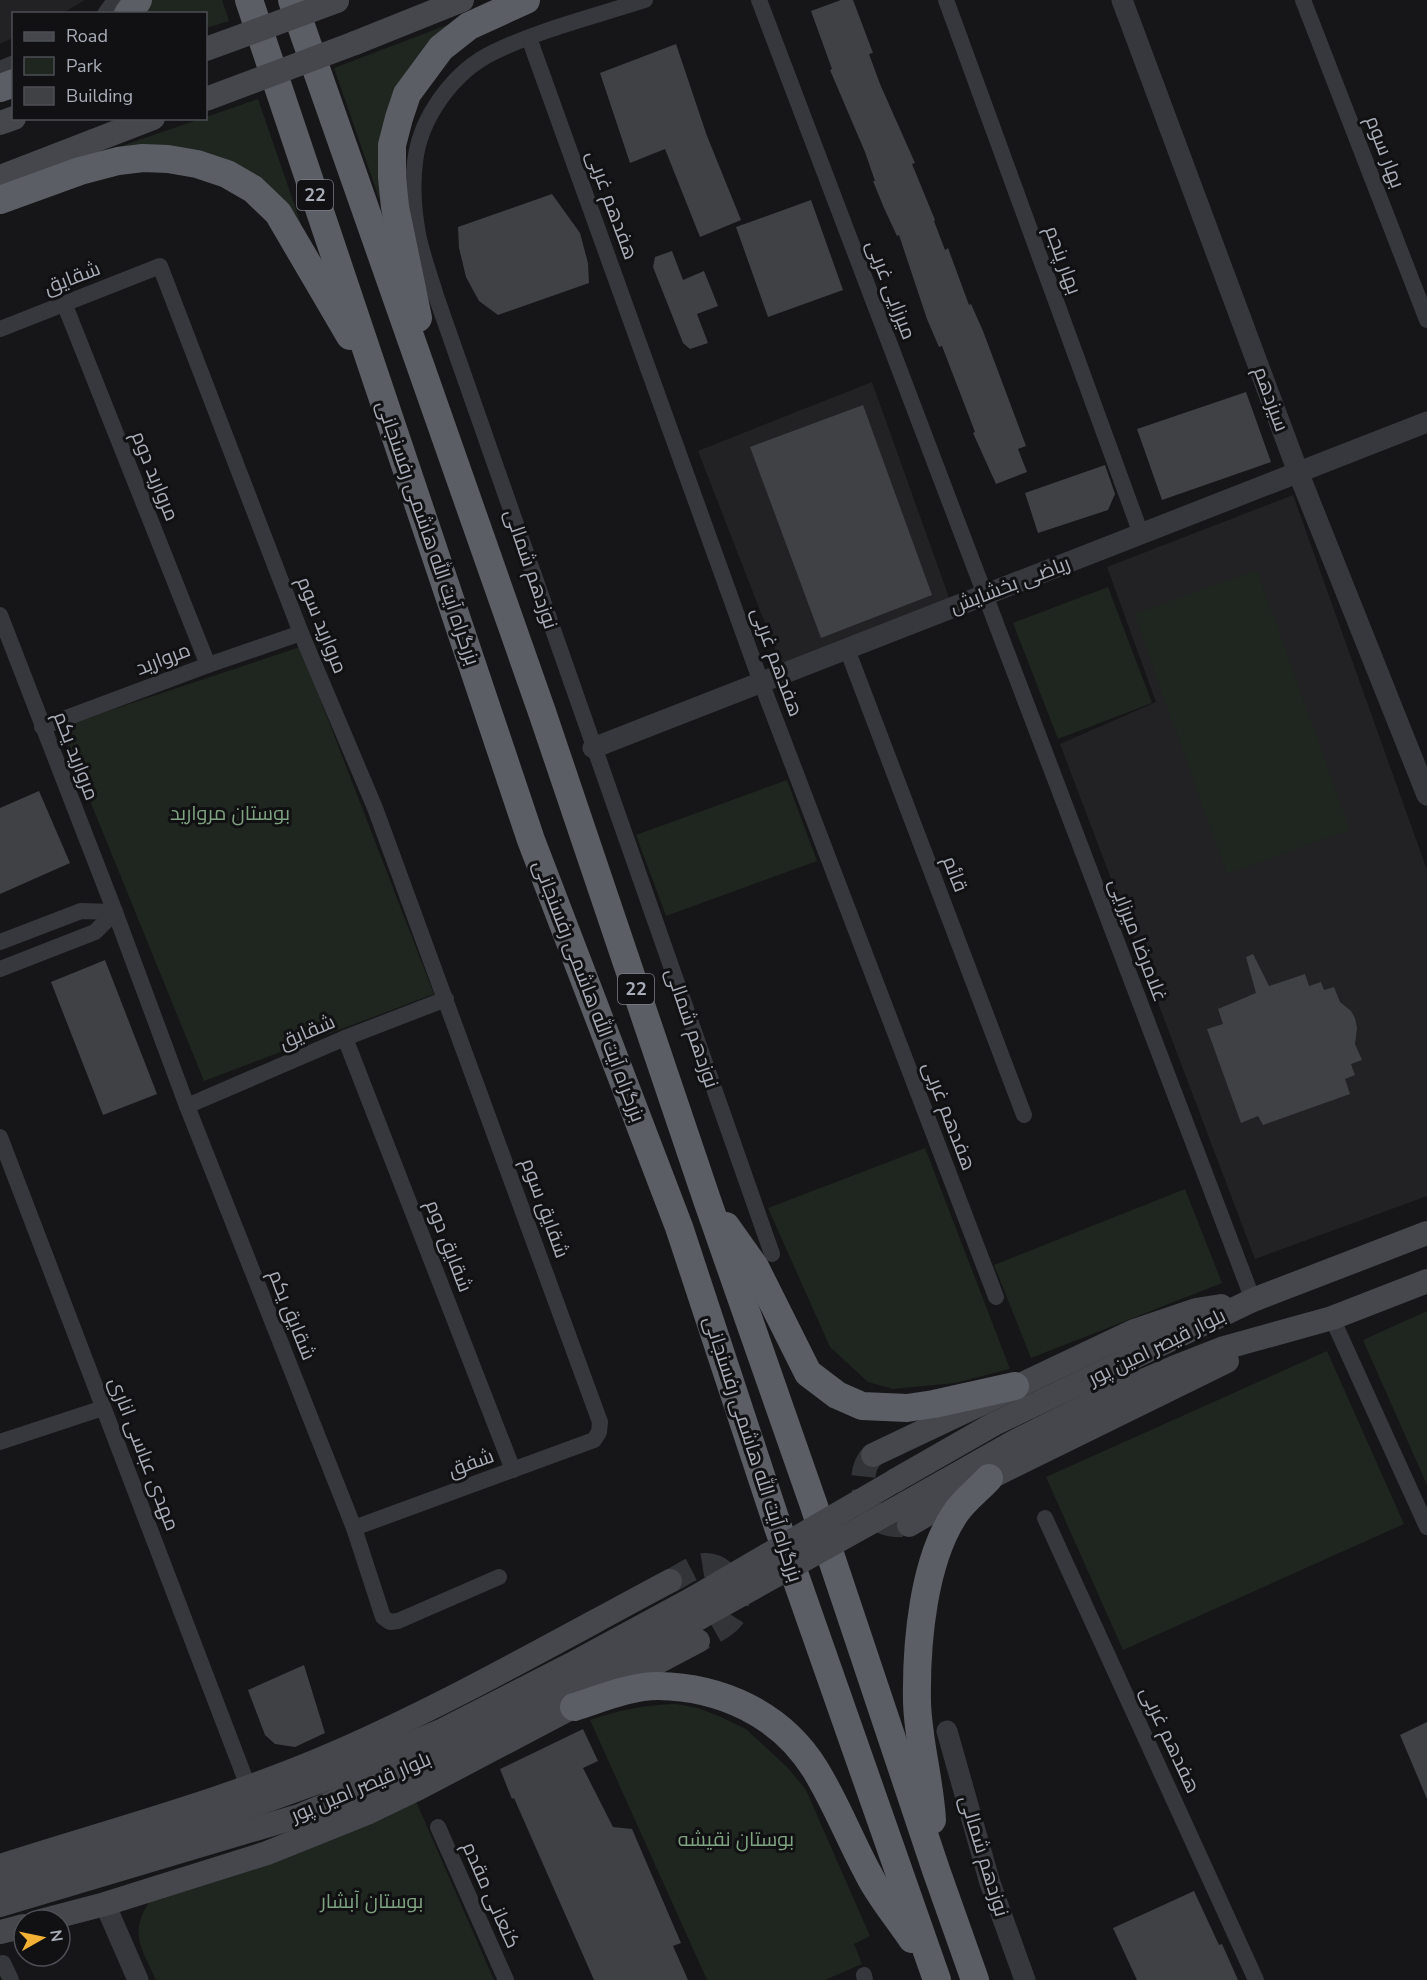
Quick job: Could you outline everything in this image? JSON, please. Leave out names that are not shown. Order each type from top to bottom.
[{"type":"highway","name":"بزرگراه آیت الله هاشمی رفسنجانی","points":[[249,0],[531,840],[679,1227],[778,1527],[935,1975]]},
{"type":"highway","name":"بزرگراه آیت الله هاشمی رفسنجانی","points":[[292,0],[538,701],[975,1980]]},
{"type":"highway","points":[[438,417],[395,207],[392,145],[407,94],[441,48],[469,26],[526,0]]},
{"type":"highway","points":[[0,200],[80,171],[118,161],[143,158],[197,164],[227,174],[254,189],[278,213],[381,390]]},
{"type":"highway","points":[[707,1200],[755,1267],[808,1373],[837,1395],[862,1406],[907,1408],[1015,1386]]},
{"type":"highway","points":[[936,1870],[932,1810],[917,1703],[919,1643],[933,1564],[947,1530],[958,1511],[989,1478]]},
{"type":"highway","points":[[574,1707],[633,1689],[657,1686],[708,1691],[751,1708],[773,1723],[795,1741],[815,1769],[870,1878],[935,1975]]},
{"type":"main road","points":[[207,49],[338,0]]},
{"type":"main road","points":[[207,99],[462,0]]},
{"type":"main road","points":[[0,177],[148,120]]},
{"type":"main road","name":"بلوار قیصر امین پور","points":[[0,1905],[299,1816],[395,1776],[576,1686],[696,1619],[896,1480],[994,1424],[1253,1300],[1427,1233]]},
{"type":"main road","name":"بلوار قیصر امین پور","points":[[908,1514],[1014,1442],[1096,1401],[1224,1348],[1332,1318],[1427,1281]]},
{"type":"main road","points":[[873,1455],[1134,1331],[1196,1310],[1253,1300]]},
{"type":"main road","points":[[72,1913],[267,1853],[369,1812],[574,1707],[696,1619],[908,1514],[989,1478],[1209,1370],[1276,1334]]},
{"type":"main road","points":[[0,1866],[248,1786],[337,1752],[555,1644],[670,1581]]},
{"type":"main road","name":"بلوار قیصر امین پور","points":[[0,1883],[245,1807],[332,1777],[443,1730],[572,1664],[696,1619]]},
{"type":"street","name":"نوزدهم شمالی","points":[[645,0],[493,52],[460,75],[442,95],[429,119],[415,161],[414,198],[418,235],[436,296],[772,1254]]},
{"type":"street","name":"میرزایی غربی","points":[[759,0],[985,595]]},
{"type":"street","name":"بهار پنجم","points":[[946,0],[1141,534]]},
{"type":"street","name":"سیزدهم","points":[[1122,0],[1298,472],[1427,795]]},
{"type":"street","name":"بهار سوم","points":[[1303,0],[1427,320]]},
{"type":"street","name":"هفدهم غربی","points":[[530,38],[762,682],[996,1297]]},
{"type":"street","name":"شقایق","points":[[0,329],[160,266]]},
{"type":"street","name":"مروارید سوم","points":[[160,266],[301,633],[375,808],[446,999]]},
{"type":"street","name":"مروارید دوم","points":[[64,303],[208,664]]},
{"type":"street","name":"ریاضی بخشایش","points":[[594,748],[1427,422]]},
{"type":"street","name":"غلامرضا میرزایی","points":[[985,595],[1253,1300]]},
{"type":"street","name":"مروارید یکم","points":[[0,615],[115,912]]},
{"type":"street","name":"مروارید","points":[[42,727],[208,664],[301,633]]},
{"type":"street","name":"قائم","points":[[847,648],[1024,1115]]},
{"type":"street","points":[[0,942],[81,911],[115,912]]},
{"type":"street","points":[[0,969],[95,932],[115,912]]},
{"type":"street","name":"شقایق یکم","points":[[115,912],[187,1106],[354,1528],[383,1617],[390,1622],[398,1621],[499,1577]]},
{"type":"street","name":"شقایق","points":[[187,1106],[345,1038],[446,999]]},
{"type":"street","name":"شقایق سوم","points":[[446,999],[600,1422],[599,1432]]},
{"type":"street","name":"شقایق دوم","points":[[345,1038],[513,1470]]},
{"type":"street","name":"مهدی عباسی اناری","points":[[0,1137],[248,1786]]},
{"type":"street","points":[[1332,1318],[1427,1527]]},
{"type":"street","points":[[0,1442],[104,1408]]},
{"type":"street","name":"شفق","points":[[354,1528],[594,1440],[599,1432]]},
{"type":"street","name":"هفدهم غربی","points":[[1045,1518],[1256,1980]]},
{"type":"street","name":"نوزدهم شمالی","points":[[947,1731],[990,1883],[1025,1980]]},
{"type":"street","name":"کنعانی مقدم","points":[[438,1827],[506,1980]]},
{"type":"street","points":[[105,1904],[138,1980]]},
{"type":"street","points":[[3,1963],[10,1980]]},
{"type":"shaded area","points":[[0,0],[85,0],[65,12],[12,12],[12,38],[0,44]]},
{"type":"shaded area","points":[[872,382],[951,603],[782,667],[698,451]]},
{"type":"shaded area","points":[[1293,495],[1427,870],[1427,1196],[1255,1259],[1060,744],[1156,702],[1107,567]]},
{"type":"green space","points":[[147,0],[222,0],[229,21],[207,28],[207,12],[138,12]]},
{"type":"green space","points":[[468,17],[404,83],[399,256],[334,68]]},
{"type":"green space","points":[[258,99],[321,282],[253,180],[72,163],[197,120],[207,120],[207,117]]},
{"type":"green space","points":[[1257,570],[1350,830],[1227,874],[1134,614]]},
{"type":"green space","points":[[1108,587],[1152,703],[1058,739],[1013,623]]},
{"type":"green space","name":"بوستان مروارید","points":[[300,647],[434,994],[204,1081],[60,727]]},
{"type":"green space","points":[[787,780],[817,861],[666,916],[636,835]]},
{"type":"green space","points":[[925,1148],[1010,1369],[955,1383],[893,1389],[868,1382],[830,1347],[768,1208]]},
{"type":"green space","points":[[1185,1189],[1222,1283],[1031,1358],[994,1265]]},
{"type":"green space","points":[[1427,1311],[1427,1485],[1363,1340]]},
{"type":"green space","points":[[1327,1351],[1404,1524],[1123,1650],[1046,1477]]},
{"type":"green space","name":"بوستان نقیشه","points":[[676,1704],[698,1708],[746,1729],[788,1768],[806,1790],[870,1936],[854,1944],[862,1964],[825,1980],[707,1980],[590,1720],[632,1709]]},
{"type":"green space","name":"بوستان آبشار","points":[[415,1799],[494,1980],[156,1980],[139,1940],[140,1921],[151,1899]]},
{"type":"building","points":[[841,0],[853,0],[873,53],[869,54],[880,84],[915,163],[912,164],[945,250],[948,248],[969,305],[971,304],[983,331],[1026,446],[1018,449],[1027,472],[996,484],[973,433],[975,432],[942,346],[939,347],[927,319],[899,235],[897,236],[873,181],[875,181],[865,152],[830,70],[832,69],[811,11]]},
{"type":"building","points":[[676,44],[707,136],[741,220],[700,237],[665,149],[630,163],[600,73]]},
{"type":"building","points":[[552,194],[580,233],[588,263],[589,283],[498,315],[479,301],[466,277],[459,248],[458,227]]},
{"type":"building","points":[[811,200],[843,290],[768,317],[736,227]]},
{"type":"building","points":[[672,251],[683,280],[704,271],[718,306],[697,314],[708,343],[690,349],[683,343],[653,267],[655,257]]},
{"type":"building","points":[[1246,392],[1271,462],[1162,500],[1137,429]]},
{"type":"building","points":[[863,405],[932,595],[821,638],[750,447]]},
{"type":"building","points":[[1105,465],[1115,494],[1108,510],[1038,533],[1025,493]]},
{"type":"building","points":[[39,791],[70,863],[0,894],[0,808]]},
{"type":"building","points":[[1253,954],[1269,986],[1305,974],[1309,986],[1321,982],[1324,990],[1334,987],[1340,1002],[1351,1011],[1355,1018],[1357,1028],[1355,1044],[1362,1060],[1351,1064],[1355,1075],[1345,1079],[1350,1094],[1263,1125],[1258,1116],[1241,1123],[1207,1029],[1223,1024],[1218,1009],[1256,993],[1246,957]]},
{"type":"building","points":[[105,960],[157,1094],[103,1115],[51,982]]},
{"type":"building","points":[[304,1665],[325,1733],[295,1747],[275,1744],[265,1735],[248,1690]]},
{"type":"building","points":[[1427,1722],[1427,1799],[1400,1735]]},
{"type":"building","points":[[583,1729],[598,1761],[583,1768],[613,1827],[632,1829],[681,1943],[673,1946],[688,1980],[594,1980],[514,1798],[512,1799],[500,1769]]},
{"type":"building","points":[[1194,1891],[1238,1980],[1137,1980],[1113,1928]]},
{"type":"tunnel","points":[[873,1455],[867,1462],[863,1481],[871,1510],[885,1523],[909,1525]]},
{"type":"tunnel","points":[[670,1581],[704,1565],[720,1570],[732,1583],[737,1601],[733,1617],[721,1628],[698,1641]]}]
